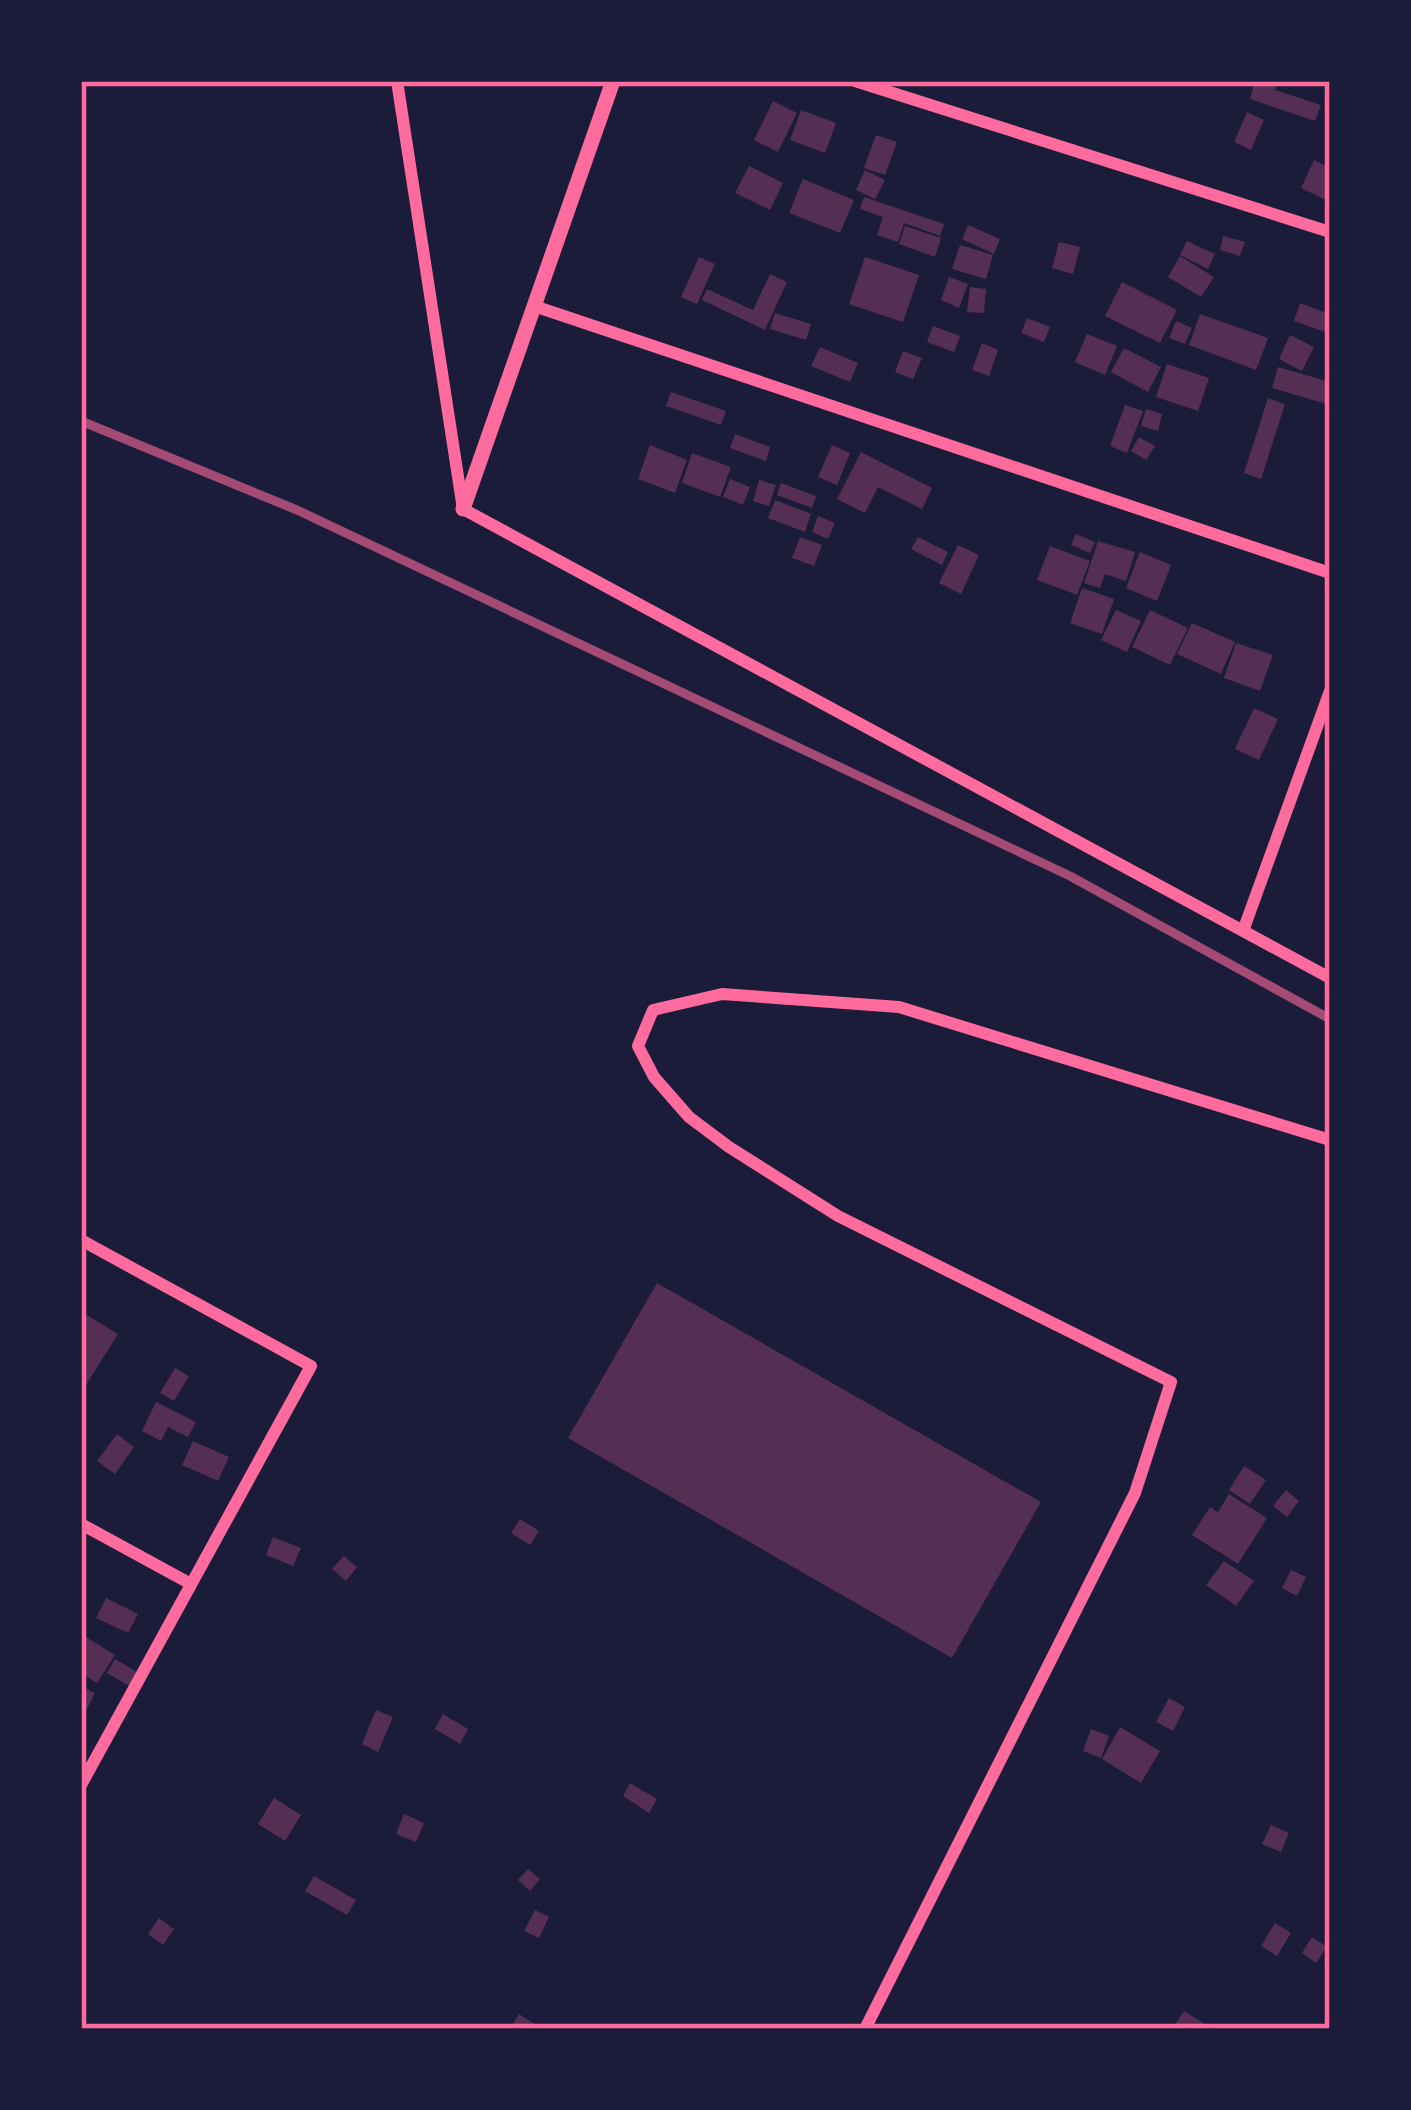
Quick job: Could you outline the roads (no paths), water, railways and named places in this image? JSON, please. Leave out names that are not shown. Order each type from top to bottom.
[{"type":"street","points":[[397,81],[463,509]]},
{"type":"street","points":[[463,509],[613,81]]},
{"type":"street","points":[[855,81],[1330,232]]},
{"type":"street","points":[[534,306],[1330,573]]},
{"type":"street","points":[[463,509],[1330,978]]},
{"type":"street","points":[[1243,931],[1330,691]]},
{"type":"street","points":[[865,2029],[1135,1492],[1171,1382],[838,1216],[729,1147],[689,1117],[654,1077],[638,1046],[653,1010],[722,994],[899,1007],[1330,1140]]},
{"type":"street","points":[[81,1240],[311,1366],[81,1784]]},
{"type":"street","points":[[81,1524],[191,1584]]},
{"type":"railway","points":[[81,421],[297,510],[1070,876],[1330,1019]]}]
